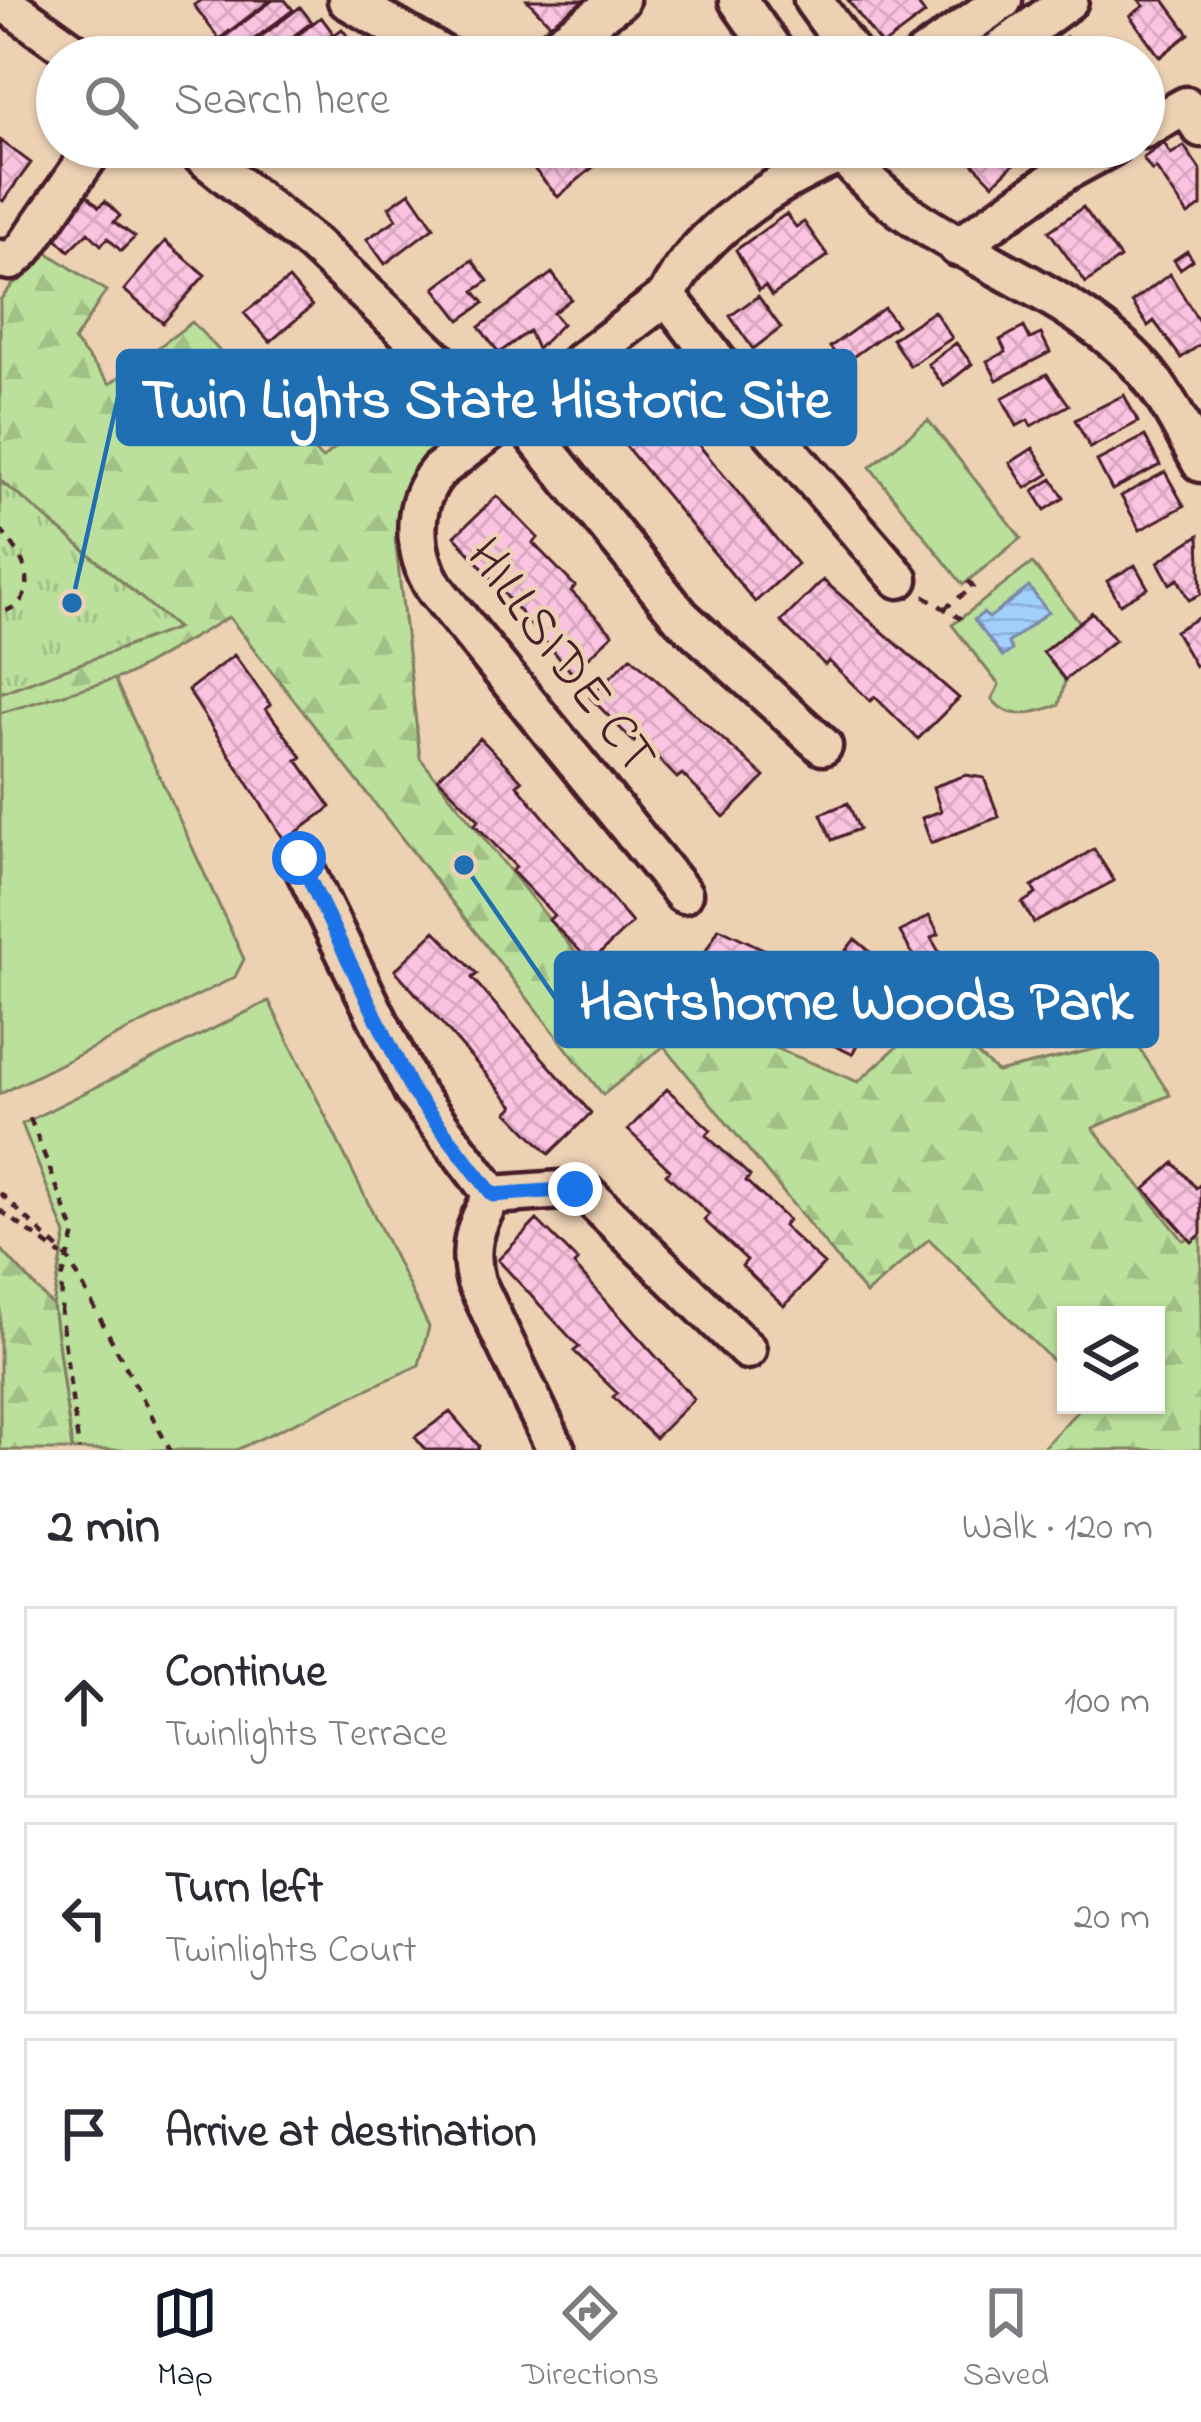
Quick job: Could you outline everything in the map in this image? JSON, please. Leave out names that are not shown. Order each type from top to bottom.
[{"type":"street","points":[[2,0],[53,36]]},
{"type":"street","points":[[347,0],[410,36]]},
{"type":"street","points":[[570,36],[620,0]]},
{"type":"street","points":[[813,0],[839,36]]},
{"type":"street","points":[[939,36],[959,12],[1003,0]]},
{"type":"street","points":[[1020,36],[1069,0]]},
{"type":"street","points":[[748,3],[766,36]]},
{"type":"street","points":[[0,259],[11,260],[24,249],[80,168]]},
{"type":"street","points":[[217,168],[314,245],[508,417],[681,617],[823,746]]},
{"type":"street","points":[[508,417],[667,296],[678,273],[711,238],[803,168]]},
{"type":"street","points":[[869,168],[957,247],[1099,328],[1150,377],[1185,396],[1201,463]]},
{"type":"street","points":[[957,247],[1072,168]]},
{"type":"street","points":[[667,296],[762,420],[899,579]]},
{"type":"street","name":"HILLSIDE CT","points":[[508,417],[438,471],[423,492],[417,527],[429,580],[683,894]]},
{"type":"street","points":[[299,858],[412,1091],[493,1195]]},
{"type":"street","points":[[493,1195],[575,1189],[589,1196],[747,1350]]},
{"type":"street","points":[[493,1195],[477,1221],[470,1259],[556,1450]]},
{"type":"path","points":[[0,530],[23,554],[28,579],[19,603],[0,613]]},
{"type":"path","points":[[899,579],[961,619]]},
{"type":"path","points":[[944,609],[973,587],[968,581]]},
{"type":"path","points":[[30,1118],[75,1234],[61,1318],[79,1450]]},
{"type":"path","points":[[0,1193],[68,1258],[170,1450]]},
{"type":"path","points":[[0,1210],[68,1258]]},
{"type":"green space","points":[[42,249],[106,291],[74,341],[110,384],[192,322],[322,459],[435,364],[498,422],[395,538],[420,758],[590,971],[858,1082],[933,1014],[997,1072],[1134,1040],[1170,1095],[1093,1128],[1183,1240],[1201,1238],[1201,1450],[1041,1450],[1075,1414],[1165,1414],[1165,1306],[1057,1306],[1057,1365],[929,1239],[866,1294],[664,1046],[603,1095],[229,617],[128,675],[0,713],[0,672],[112,578],[0,480],[0,300]]},
{"type":"green space","points":[[928,420],[1021,538],[963,585],[870,467]]},
{"type":"green space","points":[[0,482],[19,495],[177,628],[0,693]]},
{"type":"green space","points":[[1032,563],[1080,622],[1059,705],[1015,713],[992,699],[999,685],[952,625]]},
{"type":"green space","points":[[114,678],[244,959],[235,977],[0,1094],[0,713]]},
{"type":"green space","points":[[269,1001],[429,1327],[419,1365],[236,1450],[72,1450],[53,1306],[66,1235],[22,1124]]},
{"type":"green space","points":[[0,1248],[53,1306],[72,1450],[0,1450]]},
{"type":"water","points":[[1029,587],[1048,612],[1008,643],[1012,650],[1003,657],[974,620],[983,613],[989,618]]},
{"type":"building","points":[[201,0],[271,0],[223,36],[217,36],[194,5]]},
{"type":"building","points":[[273,0],[285,0],[293,10],[259,36],[225,36]]},
{"type":"building","points":[[527,0],[586,0],[551,25]]},
{"type":"building","points":[[848,0],[915,0],[925,14],[895,36],[875,36]]},
{"type":"building","points":[[1139,0],[1164,0],[1189,34],[1165,53],[1165,36],[1145,36],[1130,16],[1144,6]]},
{"type":"building","points":[[300,7],[312,22],[294,36],[262,36]]},
{"type":"building","points":[[321,17],[333,33],[329,36],[296,36]]},
{"type":"building","points":[[0,140],[31,163],[3,201],[0,199]]},
{"type":"building","points":[[1165,145],[1171,154],[1184,146],[1201,171],[1201,206],[1188,215],[1156,168],[1165,168]]},
{"type":"building","points":[[533,168],[592,168],[558,197]]},
{"type":"building","points":[[977,168],[1010,168],[993,184]]},
{"type":"building","points":[[410,192],[434,227],[385,264],[367,239],[397,219],[389,207]]},
{"type":"building","points":[[86,194],[99,207],[105,201],[120,216],[114,222],[135,237],[121,251],[108,238],[101,245],[88,232],[69,251],[49,231]]},
{"type":"building","points":[[1083,207],[1120,258],[1086,283],[1049,231]]},
{"type":"building","points":[[786,214],[796,227],[804,222],[828,256],[772,296],[765,286],[759,290],[736,250]]},
{"type":"building","points":[[165,241],[205,275],[163,323],[124,290]]},
{"type":"building","points":[[1187,251],[1193,260],[1180,269],[1174,260]]},
{"type":"building","points":[[472,260],[488,281],[474,291],[484,303],[460,320],[435,288]]},
{"type":"building","points":[[552,273],[571,299],[553,313],[562,324],[537,349],[529,331],[499,353],[479,327]]},
{"type":"building","points":[[1170,274],[1201,325],[1201,344],[1181,358],[1154,321],[1148,326],[1132,302]]},
{"type":"building","points":[[289,279],[312,306],[270,342],[244,313]]},
{"type":"building","points":[[758,296],[781,328],[753,349],[730,316]]},
{"type":"building","points":[[884,308],[897,325],[843,364],[830,347]]},
{"type":"building","points":[[934,311],[952,338],[910,366],[892,339]]},
{"type":"building","points":[[1024,327],[1030,339],[1041,334],[1050,352],[997,380],[987,361],[1006,352],[1000,340]]},
{"type":"building","points":[[956,343],[972,364],[944,386],[928,364]]},
{"type":"building","points":[[1047,374],[1069,405],[1031,426],[1028,420],[1017,426],[1002,398]]},
{"type":"building","points":[[646,381],[797,564],[755,602],[604,420]]},
{"type":"building","points":[[1124,395],[1138,422],[1090,448],[1075,420]]},
{"type":"building","points":[[1145,436],[1160,465],[1112,490],[1097,461]]},
{"type":"building","points":[[1033,448],[1049,474],[1026,488],[1010,463]]},
{"type":"building","points":[[1165,472],[1184,506],[1140,530],[1121,496]]},
{"type":"building","points":[[1052,479],[1064,498],[1045,510],[1033,491]]},
{"type":"building","points":[[497,496],[538,538],[533,543],[575,586],[571,591],[613,634],[572,673],[455,536]]},
{"type":"building","points":[[1199,535],[1201,594],[1189,600],[1178,579],[1170,584],[1158,562]]},
{"type":"building","points":[[1135,565],[1148,588],[1120,604],[1107,581]]},
{"type":"building","points":[[823,580],[959,698],[918,739],[875,697],[870,701],[829,661],[825,665],[781,622]]},
{"type":"building","points":[[1092,612],[1115,640],[1065,680],[1043,652]]},
{"type":"building","points":[[1201,616],[1201,663],[1195,666],[1175,631]]},
{"type":"building","points":[[234,655],[271,705],[266,709],[331,807],[285,841],[188,690]]},
{"type":"building","points":[[631,657],[765,777],[724,817],[682,774],[677,778],[638,738],[634,742],[590,697]]},
{"type":"building","points":[[480,738],[522,781],[517,785],[632,923],[591,962],[549,920],[554,915],[512,871],[516,867],[475,824],[479,820],[438,778]]},
{"type":"building","points":[[966,775],[984,778],[999,817],[931,843],[922,818],[941,811],[933,787]]},
{"type":"building","points":[[848,803],[859,829],[832,840],[821,814]]},
{"type":"building","points":[[1094,849],[1114,881],[1034,923],[1022,903],[1036,894],[1032,887]]},
{"type":"building","points":[[929,916],[939,934],[931,938],[942,957],[921,969],[900,932]]},
{"type":"building","points":[[719,928],[880,1004],[852,1054],[691,977]]},
{"type":"building","points":[[435,931],[477,974],[472,978],[591,1113],[549,1154],[508,1112],[514,1106],[395,970]]},
{"type":"building","points":[[855,939],[874,955],[865,966],[846,950]]},
{"type":"building","points":[[992,995],[1017,1031],[996,1046],[971,1010]]},
{"type":"building","points":[[667,1089],[711,1130],[706,1135],[750,1176],[746,1181],[788,1220],[783,1226],[824,1264],[784,1306],[742,1266],[747,1260],[704,1220],[709,1214],[666,1174],[670,1170],[628,1130]]},
{"type":"building","points":[[1174,1163],[1196,1188],[1201,1184],[1201,1234],[1192,1242],[1145,1189]]},
{"type":"building","points":[[537,1220],[578,1261],[574,1265],[694,1399],[655,1438],[613,1397],[617,1393],[574,1351],[579,1347],[498,1260]]},
{"type":"building","points":[[450,1412],[478,1450],[425,1450],[415,1437]]},
{"type":"place","name":"Twin Lights State Historic Site","points":[[72,603]]},
{"type":"place","name":"Hartshorne Woods Park","points":[[464,865]]},
{"type":"route","points":[[299,858],[412,1091],[493,1195],[575,1189]]}]
